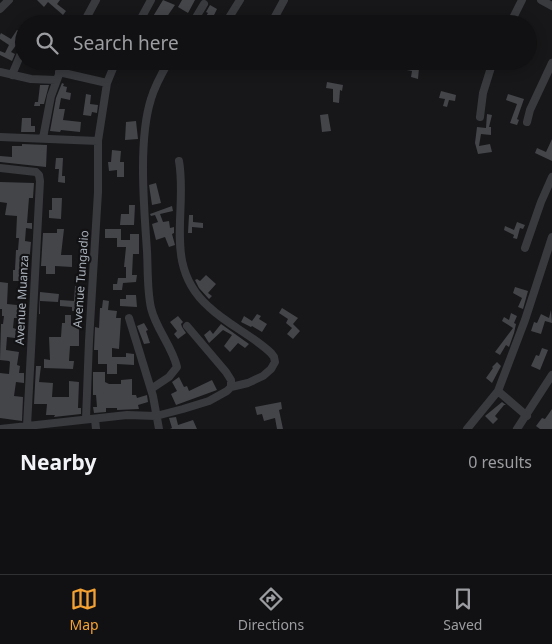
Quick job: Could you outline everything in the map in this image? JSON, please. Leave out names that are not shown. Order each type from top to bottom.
[{"type":"street","points":[[0,9],[9,0]]},
{"type":"street","points":[[88,15],[96,0]]},
{"type":"street","points":[[144,15],[151,0]]},
{"type":"street","points":[[231,15],[240,0]]},
{"type":"street","points":[[276,15],[284,0]]},
{"type":"street","points":[[514,15],[522,0]]},
{"type":"street","points":[[540,0],[552,6]]},
{"type":"street","points":[[197,15],[204,4]]},
{"type":"street","points":[[527,122],[530,110],[552,63]]},
{"type":"street","points":[[12,75],[15,68]]},
{"type":"street","name":"Avenue Tungadio","points":[[96,429],[91,419],[88,341],[98,192],[98,141],[107,83],[112,70]]},
{"type":"street","points":[[151,389],[169,376],[177,367],[161,335],[151,308],[144,188],[146,118],[151,99],[165,70]]},
{"type":"street","points":[[480,117],[483,93],[490,70]]},
{"type":"street","points":[[0,72],[31,79],[56,80]]},
{"type":"street","points":[[43,138],[51,96],[59,72],[107,83]]},
{"type":"street","points":[[0,137],[98,141]]},
{"type":"street","points":[[0,429],[128,415],[156,416],[208,401],[231,387],[248,383],[263,376],[275,362],[274,357],[266,347],[209,308],[192,288],[186,275],[180,246],[181,181],[179,161]]},
{"type":"street","name":"Avenue Muanza","points":[[0,168],[36,172],[39,175],[40,181],[26,426]]},
{"type":"street","points":[[525,248],[540,202],[552,178]]},
{"type":"street","points":[[467,429],[498,391],[525,320],[552,237]]},
{"type":"street","points":[[128,318],[151,389],[159,429]]},
{"type":"street","points":[[187,326],[226,372],[231,387]]},
{"type":"street","points":[[518,429],[552,375]]},
{"type":"street","points":[[498,391],[527,416]]},
{"type":"building","points":[[37,0],[60,0],[57,4],[66,11],[63,15],[48,2],[44,7]]},
{"type":"building","points":[[163,0],[175,5],[168,15],[154,15]]},
{"type":"building","points":[[182,0],[195,0],[188,13],[178,7]]},
{"type":"building","points":[[210,5],[217,9],[214,15],[207,15],[208,13],[206,12]]},
{"type":"building","points":[[1,33],[11,39],[15,33],[15,47],[11,52],[15,54],[12,61],[0,55],[0,51],[5,53],[9,45],[0,39]]},
{"type":"building","points":[[406,70],[419,70],[418,79],[411,77],[412,71]]},
{"type":"building","points":[[327,82],[343,85],[342,91],[340,90],[339,103],[333,102],[333,89],[326,88]]},
{"type":"building","points":[[62,83],[64,84],[63,86],[67,87],[66,92],[71,93],[70,100],[61,98],[59,109],[65,109],[63,120],[81,122],[80,132],[50,131],[56,98]]},
{"type":"building","points":[[40,85],[49,85],[44,104],[34,106],[35,102],[38,102]]},
{"type":"building","points":[[441,91],[456,95],[455,101],[449,100],[447,107],[443,106],[445,99],[439,98]]},
{"type":"building","points":[[86,94],[91,95],[90,104],[98,105],[97,113],[92,112],[91,116],[83,115]]},
{"type":"building","points":[[508,94],[524,99],[517,119],[519,120],[517,125],[510,123],[517,104],[506,100]]},
{"type":"building","points":[[328,114],[331,131],[322,132],[320,115]]},
{"type":"building","points":[[487,114],[492,115],[489,127],[491,127],[491,135],[481,134],[479,146],[490,144],[492,152],[478,154],[475,143],[477,127],[486,128]]},
{"type":"building","points":[[22,118],[31,118],[31,126],[35,126],[35,132],[21,132]]},
{"type":"building","points":[[136,121],[138,139],[125,140],[126,122]]},
{"type":"building","points":[[552,139],[552,161],[535,153],[537,148],[546,152]]},
{"type":"building","points":[[22,144],[47,145],[46,167],[0,162],[0,156],[12,157],[12,146],[22,146]]},
{"type":"building","points":[[112,150],[121,151],[120,162],[124,162],[124,177],[117,177],[117,170],[109,171],[108,162],[111,162]]},
{"type":"building","points":[[56,158],[63,158],[62,176],[65,176],[65,183],[58,182],[59,169],[55,169]]},
{"type":"building","points":[[0,182],[34,183],[33,198],[29,198],[27,223],[32,223],[32,229],[26,228],[25,241],[31,242],[28,275],[20,275],[20,281],[13,281],[13,270],[15,270],[19,238],[16,238],[17,216],[5,215],[7,203],[0,202]]},
{"type":"building","points":[[156,183],[161,203],[152,205],[149,185]]},
{"type":"building","points":[[52,198],[62,198],[61,219],[49,218],[49,210],[52,210]]},
{"type":"building","points":[[129,205],[135,205],[134,225],[120,225],[121,214],[129,214]]},
{"type":"building","points":[[172,206],[173,211],[160,214],[163,222],[169,221],[170,228],[174,227],[174,233],[172,234],[175,245],[169,247],[165,237],[156,240],[152,224],[158,222],[155,215],[151,216],[150,214]]},
{"type":"building","points":[[189,215],[193,215],[193,222],[203,223],[203,228],[192,227],[192,233],[188,233]]},
{"type":"building","points":[[517,222],[525,225],[523,229],[520,228],[517,239],[513,238],[514,235],[504,230],[505,226],[514,230]]},
{"type":"building","points":[[57,229],[64,229],[61,255],[72,255],[72,267],[55,266],[55,274],[46,274],[46,266],[41,266],[43,233],[57,233]]},
{"type":"building","points":[[105,229],[121,229],[121,240],[130,240],[130,234],[139,234],[139,254],[133,254],[132,275],[137,275],[136,282],[123,283],[122,290],[113,290],[113,284],[117,284],[118,278],[126,278],[126,267],[124,267],[126,247],[117,247],[117,238],[105,238]]},
{"type":"building","points":[[206,275],[216,284],[208,293],[212,296],[209,299],[199,288],[195,280],[200,281]]},
{"type":"building","points":[[0,282],[8,283],[7,304],[27,306],[27,311],[19,310],[18,318],[14,318],[15,338],[7,337],[6,350],[19,352],[17,365],[20,366],[19,373],[24,373],[24,383],[16,382],[14,396],[23,397],[22,421],[0,418],[0,373],[9,374],[10,362],[0,360],[1,324],[3,324],[4,316],[2,316],[2,309],[0,309]]},
{"type":"building","points":[[75,286],[80,287],[79,301],[82,301],[82,311],[72,311],[72,307],[60,306],[60,300],[74,301]]},
{"type":"building","points":[[515,287],[528,291],[523,309],[518,307],[522,298],[513,293]]},
{"type":"building","points":[[40,292],[59,294],[58,302],[40,301],[39,314]]},
{"type":"building","points":[[126,295],[136,295],[137,307],[120,306],[120,299],[126,299]]},
{"type":"building","points":[[103,300],[109,301],[108,310],[117,311],[116,318],[121,318],[119,349],[112,348],[112,357],[126,357],[126,353],[134,354],[134,365],[117,364],[117,374],[107,374],[107,364],[98,364],[98,350],[94,350],[95,327],[99,328],[100,308],[102,308]]},
{"type":"building","points":[[282,308],[298,318],[293,324],[300,331],[293,339],[287,334],[292,328],[286,323],[288,319],[279,313]]},
{"type":"building","points":[[551,310],[552,323],[545,321],[541,334],[531,331],[534,322],[537,323],[541,314],[549,318]]},
{"type":"building","points":[[511,313],[517,316],[514,323],[516,324],[514,333],[509,347],[506,345],[500,355],[495,352],[513,328],[502,321],[504,317],[509,320]]},
{"type":"building","points":[[257,314],[261,316],[259,319],[267,324],[262,332],[241,322],[244,316],[252,321]]},
{"type":"building","points":[[65,315],[71,315],[71,323],[79,323],[79,346],[70,346],[69,361],[74,361],[73,369],[44,368],[44,359],[50,360],[49,337],[61,337],[62,323],[65,323]]},
{"type":"building","points":[[178,316],[183,322],[181,324],[186,333],[178,339],[174,334],[177,331],[170,322]]},
{"type":"building","points":[[144,323],[148,330],[146,331],[150,343],[144,344],[137,326]]},
{"type":"building","points":[[221,324],[249,344],[245,348],[238,343],[230,352],[224,346],[232,335],[223,330],[209,343],[204,335],[210,330],[213,334]]},
{"type":"building","points":[[542,348],[548,350],[540,370],[531,366],[536,355],[539,356]]},
{"type":"building","points":[[497,362],[501,366],[492,383],[486,378]]},
{"type":"building","points":[[36,366],[41,366],[39,382],[53,383],[52,397],[69,397],[69,381],[79,382],[78,408],[81,408],[81,414],[54,417],[55,415],[46,415],[47,404],[34,404]]},
{"type":"building","points":[[93,372],[105,372],[105,382],[109,384],[121,384],[121,380],[132,379],[132,395],[136,395],[137,398],[147,395],[148,402],[138,405],[139,409],[117,410],[117,408],[106,408],[106,412],[94,413],[93,407],[97,407],[96,395],[93,395]]},
{"type":"building","points":[[179,377],[184,387],[187,386],[189,391],[212,380],[217,390],[176,405],[171,394],[177,391],[172,382]]},
{"type":"building","points":[[281,402],[282,409],[279,410],[283,429],[277,429],[275,418],[264,421],[262,414],[257,415],[255,407]]},
{"type":"building","points":[[502,402],[506,405],[495,416],[498,419],[493,424],[485,416]]},
{"type":"building","points":[[552,409],[552,429],[540,429],[536,426],[542,418],[545,419]]},
{"type":"building","points":[[176,417],[178,425],[193,420],[197,429],[170,429],[172,428],[169,418]]}]
